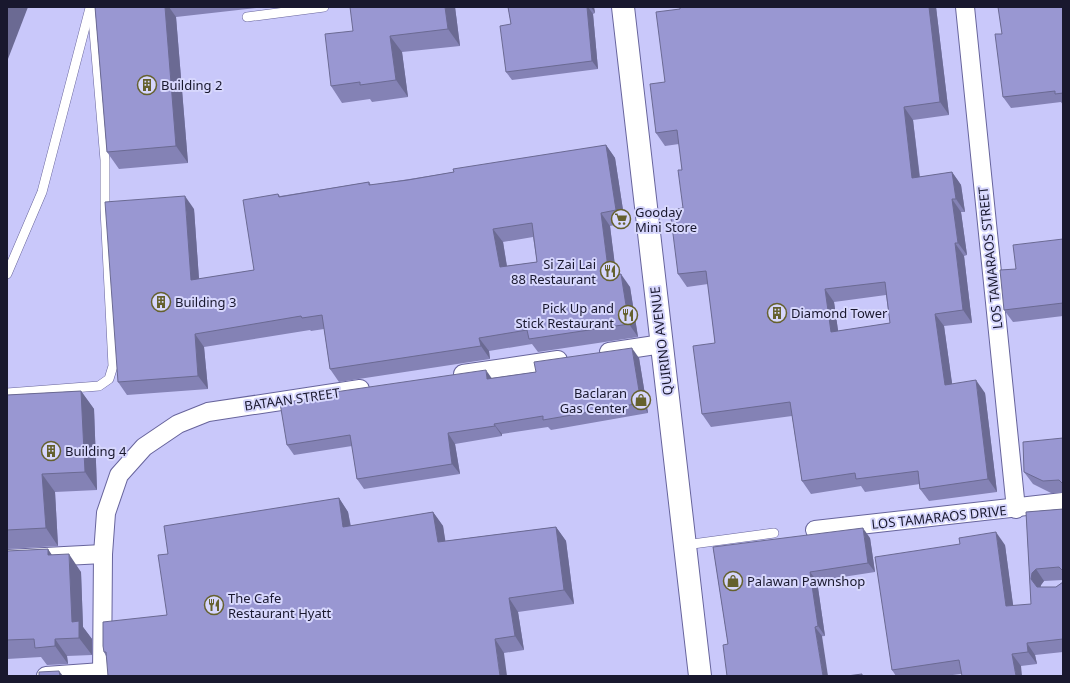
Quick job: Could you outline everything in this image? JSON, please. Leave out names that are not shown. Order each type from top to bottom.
[{"type":"main road","name":"QUIRINO AVENUE","points":[[623,7],[700,676]]},
{"type":"street","name":"LOS TAMARAOS STREET","points":[[965,7],[1016,508]]},
{"type":"street","points":[[450,376],[662,344]]},
{"type":"street","name":"BATAAN STREET","points":[[102,674],[103,554],[106,513],[119,475],[144,447],[178,424],[208,412],[380,386]]},
{"type":"street","name":"LOS TAMARAOS DRIVE","points":[[815,530],[1063,502]]},
{"type":"street","points":[[7,559],[103,554]]},
{"type":"street","points":[[46,676],[102,674]]},
{"type":"lane","points":[[7,274],[42,192],[91,7]]},
{"type":"lane","points":[[7,393],[99,386],[109,379],[113,366],[105,160],[91,7]]},
{"type":"lane","points":[[247,17],[324,7]]},
{"type":"lane","points":[[685,545],[774,534]]},
{"type":"building","name":"Building 2","points":[[95,7],[165,7],[176,146],[107,152]]},
{"type":"building","points":[[350,7],[445,7],[448,29],[390,36],[396,80],[360,85],[360,82],[331,86],[325,34],[353,31]]},
{"type":"building","points":[[508,7],[587,7],[592,61],[506,72],[500,26],[511,24]]},
{"type":"building","points":[[680,7],[929,7],[940,102],[904,107],[912,178],[952,172],[956,199],[952,199],[958,243],[955,243],[963,310],[935,314],[945,385],[976,380],[988,479],[920,489],[918,471],[856,479],[855,473],[802,481],[790,402],[702,414],[693,346],[715,343],[706,271],[678,274],[670,210],[683,208],[678,170],[682,170],[677,130],[656,133],[650,84],[665,82],[656,12],[680,9]],"holes":[[[885,282],[890,323],[831,332],[825,289]]]},
{"type":"building","points":[[998,7],[1063,7],[1063,93],[1055,94],[1055,91],[1003,97],[995,34],[1002,34]]},
{"type":"building","points":[[606,145],[616,210],[601,213],[609,276],[621,274],[629,324],[529,339],[527,330],[479,338],[481,346],[330,369],[322,315],[302,318],[301,316],[195,334],[198,376],[118,382],[105,202],[185,196],[191,280],[254,270],[243,200],[278,194],[279,197],[369,182],[369,185],[408,180],[454,172],[453,169]],"holes":[[[532,223],[537,262],[500,267],[493,229]]]},
{"type":"building","points":[[1063,239],[1063,303],[1004,310],[1000,270],[1016,269],[1013,245]]},
{"type":"building","points":[[632,348],[641,403],[543,420],[543,416],[494,424],[495,426],[448,433],[452,464],[357,479],[350,435],[287,445],[280,403],[336,395],[335,392],[486,370],[487,379],[536,372],[534,362]]},
{"type":"building","name":"Building 4","points":[[81,391],[85,472],[42,474],[46,528],[7,530],[7,395]]},
{"type":"building","points":[[1063,438],[1063,484],[1059,480],[1043,481],[1024,472],[1023,442]]},
{"type":"building","points":[[339,498],[343,527],[433,512],[438,542],[556,527],[564,590],[509,598],[515,636],[495,639],[500,676],[108,676],[106,652],[104,652],[103,646],[103,622],[167,615],[158,555],[168,554],[164,526]]},
{"type":"building","points":[[1063,509],[1063,571],[1059,567],[1036,569],[1032,573],[1031,579],[1037,587],[1056,587],[1063,582],[1063,639],[1027,643],[1028,652],[1012,654],[1016,676],[962,676],[959,660],[892,670],[875,557],[960,544],[959,538],[996,532],[1006,606],[1031,604],[1026,512]]},
{"type":"building","points":[[863,528],[868,563],[810,572],[818,626],[815,627],[823,676],[727,676],[723,645],[728,644],[713,547]]},
{"type":"building","points":[[48,549],[48,555],[69,554],[72,622],[79,621],[79,638],[55,639],[55,646],[35,648],[34,639],[7,640],[7,551]]},
{"type":"building","points":[[59,671],[60,676],[39,676],[39,672]]},
{"type":"building","points":[[862,674],[862,676],[847,676]]},
{"type":"place","name":"Building 2","points":[[147,85]]},
{"type":"place","name":"Gooday Mini Store","points":[[621,219]]},
{"type":"place","name":"Si Zai Lai 88 Restaurant","points":[[610,271]]},
{"type":"place","name":"Building 3","points":[[161,302]]},
{"type":"place","name":"Diamond Tower","points":[[777,313]]},
{"type":"place","name":"Pick Up and Stick Restaurant","points":[[628,315]]},
{"type":"place","name":"Baclaran Gas Center","points":[[641,400]]},
{"type":"place","name":"Building 4","points":[[51,451]]},
{"type":"place","name":"Palawan Pawnshop","points":[[733,581]]},
{"type":"place","name":"The Cafe Restaurant Hyatt","points":[[214,605]]}]
